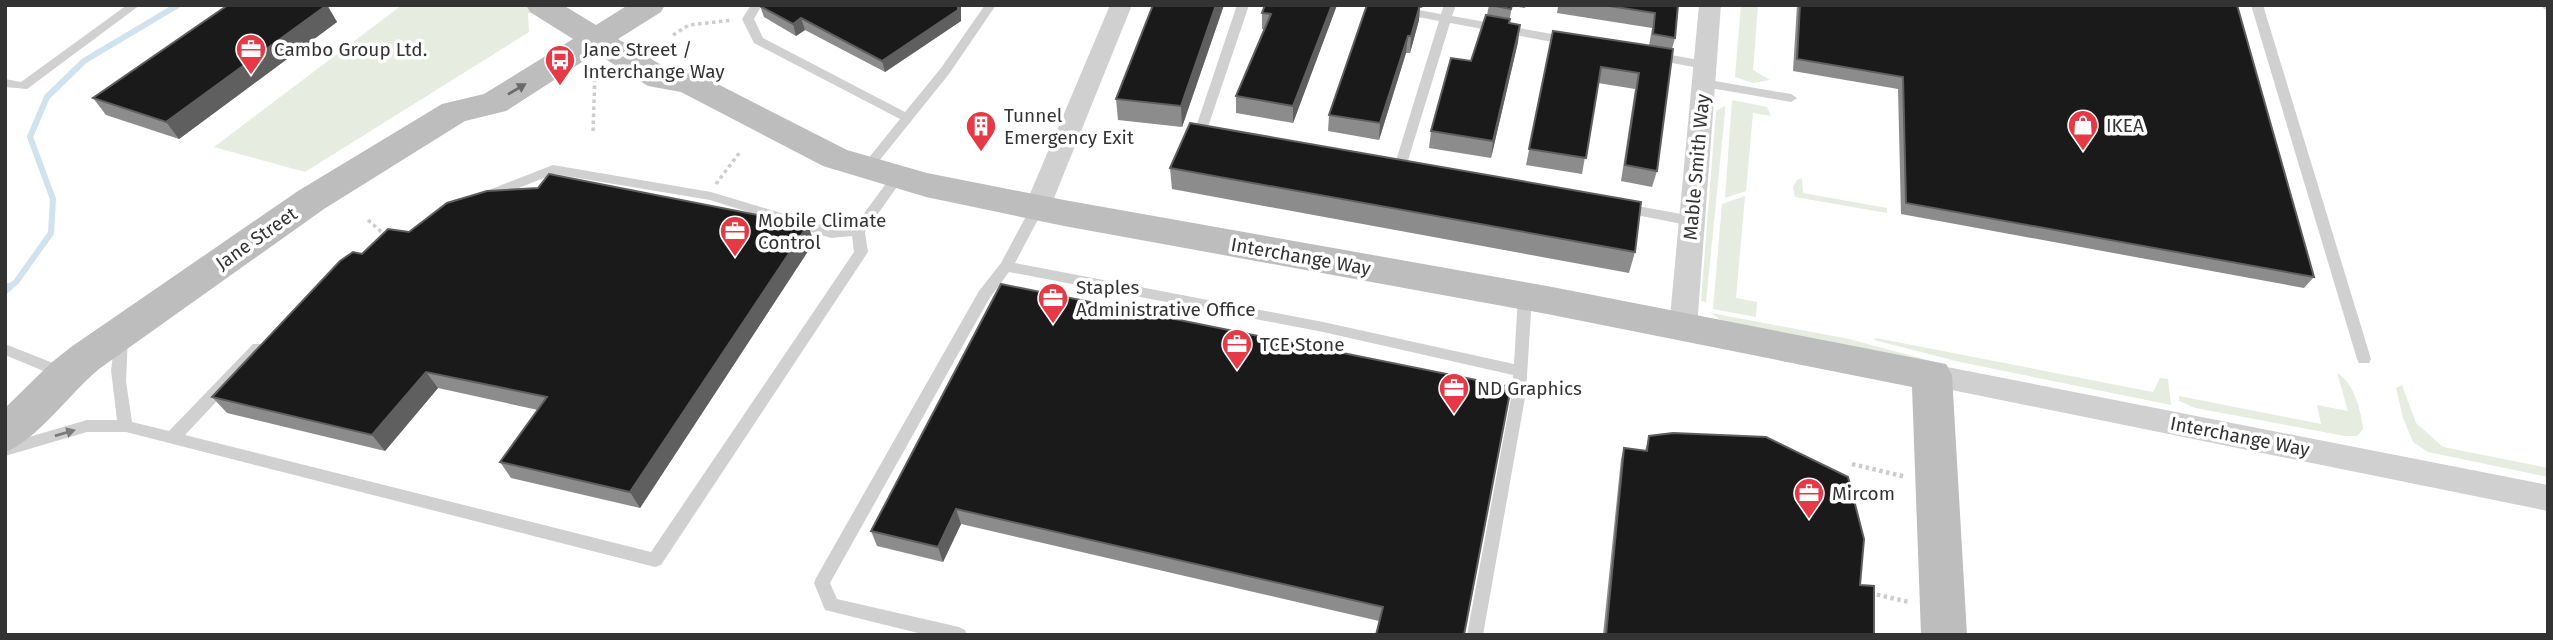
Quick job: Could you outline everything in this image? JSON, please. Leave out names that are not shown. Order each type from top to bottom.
[{"type":"street","name":"Interchange Way","points":[[541,5],[595,18],[660,79],[688,82],[835,158],[882,172],[1037,208],[1525,296],[2548,498]]},
{"type":"street","name":"Jane Street","points":[[5,402],[65,373],[311,200],[454,112],[494,103],[595,18],[650,5]]},
{"type":"street","points":[[1037,208],[1121,5]]},
{"type":"street","name":"Mable Smith Way","points":[[1683,328],[1710,5]]},
{"type":"street","name":"Jane Street","points":[[5,435],[65,373]]},
{"type":"street","points":[[1932,375],[1943,622]]},
{"type":"lane","points":[[5,83],[23,86],[135,5]]},
{"type":"lane","points":[[757,5],[748,19],[758,40],[907,118]]},
{"type":"lane","points":[[5,450],[87,426],[126,426],[655,560],[861,252],[859,231],[907,118],[945,71],[991,5]]},
{"type":"lane","points":[[1228,135],[1201,130],[1243,5]]},
{"type":"lane","points":[[1370,5],[1582,43]]},
{"type":"lane","points":[[1400,167],[1450,5]]},
{"type":"lane","points":[[2257,5],[2364,359]]},
{"type":"lane","points":[[1636,53],[1791,98]]},
{"type":"lane","points":[[478,199],[553,169],[707,195],[831,233],[859,231]]},
{"type":"lane","points":[[1612,206],[1692,221]]},
{"type":"lane","points":[[959,635],[831,605],[822,583],[984,295],[1006,266],[1037,208]]},
{"type":"lane","points":[[1006,266],[1323,327],[1520,371]]},
{"type":"lane","points":[[1475,635],[1519,392],[1525,296]]},
{"type":"lane","points":[[122,332],[118,356],[121,410],[126,426]]},
{"type":"lane","points":[[172,438],[272,334]]},
{"type":"lane","points":[[5,349],[65,373]]},
{"type":"path","points":[[673,35],[689,26],[748,19]]},
{"type":"path","points":[[593,131],[595,74]]},
{"type":"path","points":[[707,195],[740,152]]},
{"type":"path","points":[[368,220],[392,241]]},
{"type":"path","points":[[1852,464],[1937,485]]},
{"type":"path","points":[[1863,591],[1943,622]]},
{"type":"shaded area","points":[[402,5],[525,5],[535,11],[528,14],[529,32],[305,172],[214,147]]},
{"type":"shaded area","points":[[1741,5],[1758,5],[1753,70],[1770,80],[1753,83],[1735,77]]},
{"type":"shaded area","points":[[1732,100],[1767,107],[1771,116],[1753,113],[1746,191],[1725,198]]},
{"type":"shaded area","points":[[1725,106],[1706,302],[1701,301],[1716,111]]},
{"type":"shaded area","points":[[1802,178],[1803,193],[1887,208],[1887,213],[1795,197],[1793,187],[1797,180]]},
{"type":"shaded area","points":[[1745,196],[1736,298],[1757,302],[1756,317],[1713,309],[1722,204]]},
{"type":"shaded area","points":[[1711,313],[1849,339],[1946,365],[1722,321]]},
{"type":"shaded area","points":[[1876,338],[2153,392],[2160,378],[2168,379],[2171,405],[1960,362],[1874,340]]},
{"type":"shaded area","points":[[2337,373],[2348,383],[2358,406],[2363,429],[2357,436],[2195,408],[2179,401],[2179,396],[2321,424],[2317,405],[2348,411]]},
{"type":"shaded area","points":[[2402,385],[2416,423],[2443,447],[2548,468],[2548,477],[2428,452],[2413,442],[2403,418],[2396,388]]},
{"type":"building","points":[[228,5],[327,5],[166,122],[93,98]]},
{"type":"building","points":[[958,5],[958,10],[882,61],[801,18],[793,24],[760,6]]},
{"type":"building","points":[[1153,5],[1216,5],[1181,106],[1116,99]]},
{"type":"building","points":[[1265,5],[1332,5],[1293,106],[1236,96],[1271,14],[1262,13]]},
{"type":"building","points":[[1367,5],[1420,5],[1380,123],[1329,115]]},
{"type":"building","points":[[1491,5],[1512,5],[1511,9]]},
{"type":"building","points":[[1603,5],[1678,5],[1675,38],[1653,34],[1655,13]]},
{"type":"building","name":"IKEA","points":[[1800,5],[2237,5],[2314,277],[1906,203],[1903,77],[1797,59]]},
{"type":"building","points":[[1486,15],[1510,19],[1509,23],[1520,25],[1493,141],[1431,131],[1451,58],[1471,61]]},
{"type":"building","points":[[1553,31],[1673,49],[1657,171],[1625,165],[1639,73],[1601,67],[1586,158],[1529,149]]},
{"type":"building","points":[[1190,123],[1641,202],[1635,252],[1170,168]]},
{"type":"building","points":[[549,174],[808,225],[630,492],[500,462],[547,397],[426,372],[372,435],[212,397],[340,261],[353,252],[362,254],[388,229],[409,232],[447,203],[487,191],[538,188]]},
{"type":"building","points":[[1001,284],[1511,387],[1464,635],[1376,635],[1383,607],[956,509],[938,547],[871,531]]},
{"type":"building","points":[[1673,433],[1766,437],[1848,477],[1864,539],[1860,585],[1874,586],[1874,635],[1606,635],[1624,448],[1647,451],[1649,436]]},
{"type":"waterway","points":[[7,289],[16,282],[51,233],[53,199],[30,137],[47,97],[84,61],[178,5]]},
{"type":"waterway","points":[[5,290],[9,287]]},
{"type":"place","name":"Cambo Group Ltd.","points":[[251,76]]},
{"type":"place","name":"Jane Street / Interchange Way","points":[[560,87]]},
{"type":"place","name":"IKEA","points":[[2083,152]]},
{"type":"place","name":"Tunnel Emergency Exit","points":[[981,153]]},
{"type":"place","name":"Mobile Climate Control","points":[[735,258]]},
{"type":"place","name":"Staples Administrative Office","points":[[1053,325]]},
{"type":"place","name":"TCE Stone","points":[[1237,371]]},
{"type":"place","name":"ND Graphics","points":[[1454,415]]},
{"type":"place","name":"Mircom","points":[[1809,520]]}]
